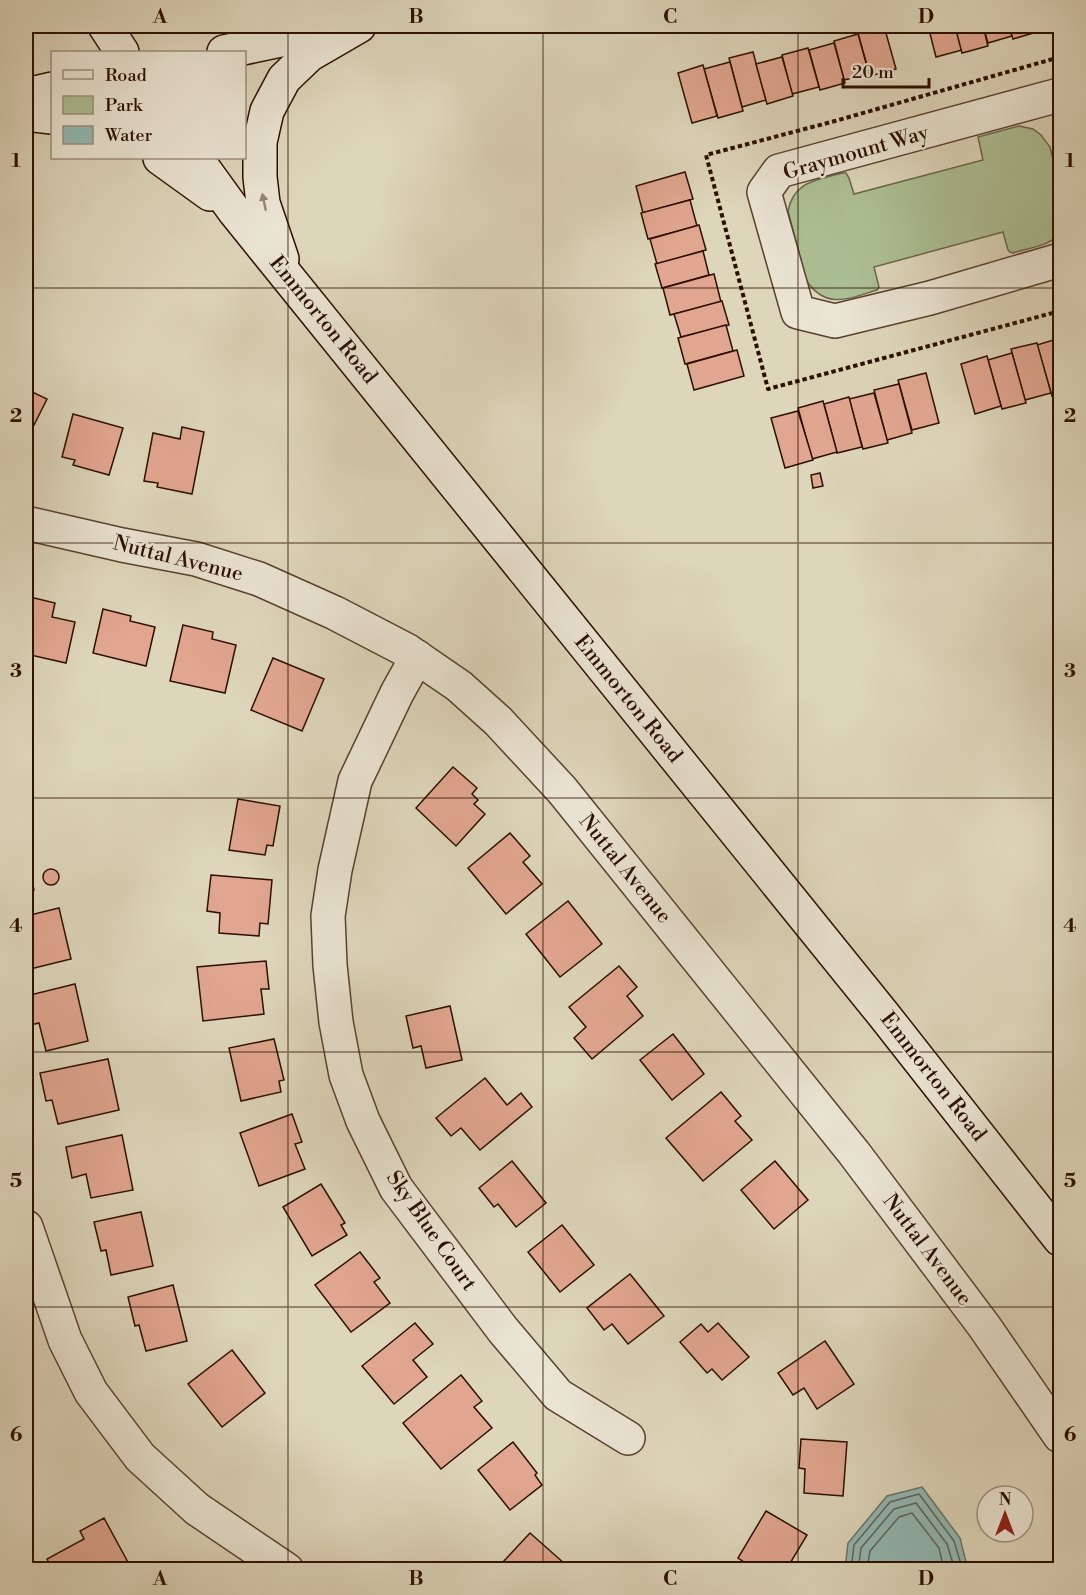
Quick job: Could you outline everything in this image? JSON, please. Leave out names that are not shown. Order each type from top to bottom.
[{"type":"street","points":[[105,26],[121,51]]},
{"type":"street","points":[[237,26],[253,30],[309,34]]},
{"type":"street","points":[[229,51],[352,26]]},
{"type":"street","points":[[288,278],[263,203],[260,142],[267,111],[284,79],[309,55],[359,26]]},
{"type":"street","points":[[26,95],[51,89]]},
{"type":"street","name":"Graymount Way","points":[[1060,96],[779,171],[764,192],[798,312],[834,321],[930,298],[1060,260]]},
{"type":"street","points":[[26,114],[51,117]]},
{"type":"street","points":[[161,159],[235,212]]},
{"type":"street","name":"Emmorton Road","points":[[197,159],[235,212],[883,1014],[1060,1239]]},
{"type":"street","name":"Nuttal Avenue","points":[[26,523],[196,560],[259,579],[335,613],[408,651],[459,686],[498,721],[562,790],[854,1153],[984,1326],[1060,1436]]},
{"type":"street","name":"Sky Blue Court","points":[[417,657],[392,702],[355,781],[335,870],[328,916],[330,965],[336,1022],[346,1075],[363,1120],[396,1188],[503,1330],[558,1395],[628,1438]]},
{"type":"street","points":[[26,1227],[65,1340],[91,1392],[140,1457],[197,1509],[287,1569]]},
{"type":"path","points":[[1060,57],[706,155],[768,389],[1060,310]]},
{"type":"green space","points":[[1019,126],[1033,129],[1050,147],[1060,189],[1060,233],[1051,241],[1013,253],[1008,250],[1003,232],[874,267],[879,287],[877,290],[847,299],[830,299],[821,295],[806,280],[788,211],[795,193],[801,188],[816,180],[846,173],[854,194],[983,160],[978,137]]},
{"type":"water","points":[[922,1487],[960,1538],[967,1566],[964,1569],[845,1569],[848,1543],[887,1496]]},
{"type":"building","points":[[856,26],[884,26],[896,69],[870,76]]},
{"type":"building","points":[[928,26],[955,26],[962,50],[936,57]]},
{"type":"building","points":[[955,26],[983,26],[988,46],[962,53]]},
{"type":"building","points":[[983,26],[1009,26],[1012,36],[988,43]]},
{"type":"building","points":[[1009,26],[1036,26],[1037,32],[1013,39]]},
{"type":"building","points":[[858,34],[869,74],[844,80],[834,41]]},
{"type":"building","points":[[834,43],[845,83],[820,90],[809,50]]},
{"type":"building","points":[[808,48],[819,87],[792,94],[782,55]]},
{"type":"building","points":[[753,52],[766,100],[742,107],[729,58]]},
{"type":"building","points":[[782,57],[793,96],[767,104],[756,64]]},
{"type":"building","points":[[730,62],[743,111],[718,118],[704,69]]},
{"type":"building","points":[[703,65],[717,116],[692,123],[678,73]]},
{"type":"building","points":[[685,172],[693,199],[643,213],[636,186]]},
{"type":"building","points":[[690,200],[697,226],[648,239],[641,213]]},
{"type":"building","points":[[699,225],[706,250],[657,264],[650,239]]},
{"type":"building","points":[[703,251],[709,275],[662,288],[655,264]]},
{"type":"building","points":[[714,274],[721,302],[670,315],[663,288]]},
{"type":"building","points":[[722,301],[729,325],[681,337],[674,314]]},
{"type":"building","points":[[726,325],[733,351],[685,364],[678,338]]},
{"type":"building","points":[[1060,338],[1060,393],[1052,396],[1037,345]]},
{"type":"building","points":[[1037,343],[1051,393],[1025,400],[1011,349]]},
{"type":"building","points":[[737,350],[744,376],[694,390],[687,364]]},
{"type":"building","points":[[1012,353],[1026,403],[1002,409],[988,360]]},
{"type":"building","points":[[987,356],[1001,406],[975,414],[961,364]]},
{"type":"building","points":[[926,373],[939,423],[912,430],[898,380]]},
{"type":"building","points":[[899,384],[912,433],[887,440],[874,390]]},
{"type":"building","points":[[26,389],[47,399],[26,441]]},
{"type":"building","points":[[874,393],[888,443],[863,449],[849,399]]},
{"type":"building","points":[[849,397],[862,447],[837,453],[824,404]]},
{"type":"building","points":[[823,401],[837,452],[812,459],[798,408]]},
{"type":"building","points":[[798,411],[813,460],[785,468],[771,418]]},
{"type":"building","points":[[73,414],[123,428],[109,475],[73,465],[75,460],[62,457]]},
{"type":"building","points":[[182,427],[204,432],[192,494],[157,487],[158,483],[144,481],[153,433],[180,439]]},
{"type":"building","points":[[820,473],[823,486],[813,488],[811,475]]},
{"type":"building","points":[[26,596],[55,603],[52,617],[75,622],[66,663],[26,654]]},
{"type":"building","points":[[103,609],[131,616],[130,621],[155,627],[146,666],[93,653]]},
{"type":"building","points":[[183,625],[213,632],[212,639],[236,645],[225,693],[170,681]]},
{"type":"building","points":[[273,658],[324,679],[302,731],[251,710]]},
{"type":"building","points":[[453,767],[477,788],[472,794],[478,800],[474,804],[485,814],[456,846],[416,808]]},
{"type":"building","points":[[238,799],[280,806],[273,846],[267,845],[265,855],[229,850]]},
{"type":"building","points":[[510,833],[530,856],[523,862],[542,884],[506,914],[468,868]]},
{"type":"building","points":[[26,853],[34,890],[26,892]]},
{"type":"building","points":[[48,869],[54,869],[59,877],[57,883],[48,885],[43,880],[43,874]]},
{"type":"building","points":[[211,875],[272,880],[268,924],[260,923],[259,936],[219,933],[220,913],[207,911]]},
{"type":"building","points":[[568,901],[602,944],[560,977],[526,934]]},
{"type":"building","points":[[59,908],[71,959],[26,970],[26,916]]},
{"type":"building","points":[[266,961],[269,989],[261,989],[264,1014],[203,1021],[197,967]]},
{"type":"building","points":[[619,966],[637,987],[627,996],[643,1016],[592,1059],[574,1038],[586,1027],[569,1007]]},
{"type":"building","points":[[75,984],[88,1041],[46,1051],[39,1023],[26,1026],[26,996]]},
{"type":"building","points":[[450,1006],[462,1060],[426,1068],[421,1046],[413,1048],[406,1016]]},
{"type":"building","points":[[673,1034],[704,1074],[672,1100],[640,1060]]},
{"type":"building","points":[[274,1039],[284,1080],[279,1081],[281,1092],[241,1101],[229,1048]]},
{"type":"building","points":[[108,1059],[119,1110],[58,1124],[52,1100],[46,1101],[40,1073]]},
{"type":"building","points":[[485,1078],[507,1105],[521,1093],[532,1107],[480,1150],[461,1128],[451,1136],[436,1118]]},
{"type":"building","points":[[721,1092],[741,1116],[735,1121],[752,1140],[703,1181],[666,1138]]},
{"type":"building","points":[[292,1114],[302,1142],[295,1144],[305,1169],[259,1186],[240,1133]]},
{"type":"building","points":[[122,1135],[133,1190],[91,1198],[86,1174],[72,1178],[66,1147]]},
{"type":"building","points":[[512,1161],[546,1203],[516,1227],[498,1204],[494,1207],[479,1188]]},
{"type":"building","points":[[775,1161],[808,1200],[774,1229],[741,1190]]},
{"type":"building","points":[[321,1184],[345,1223],[341,1225],[347,1235],[312,1256],[283,1207]]},
{"type":"building","points":[[141,1212],[153,1266],[111,1275],[106,1250],[101,1251],[94,1222]]},
{"type":"building","points":[[562,1225],[594,1265],[560,1292],[528,1252]]},
{"type":"building","points":[[360,1252],[380,1278],[374,1282],[390,1303],[351,1332],[315,1285]]},
{"type":"building","points":[[630,1274],[664,1316],[628,1344],[612,1324],[604,1330],[587,1308]]},
{"type":"building","points":[[173,1285],[187,1341],[146,1351],[139,1325],[135,1326],[128,1297]]},
{"type":"building","points":[[415,1323],[433,1344],[413,1360],[427,1377],[394,1404],[362,1366]]},
{"type":"building","points":[[718,1323],[749,1357],[722,1380],[712,1369],[707,1373],[680,1342],[701,1324],[708,1332]]},
{"type":"building","points":[[825,1341],[854,1384],[817,1409],[804,1388],[793,1395],[778,1373]]},
{"type":"building","points":[[232,1350],[265,1393],[222,1427],[188,1384]]},
{"type":"building","points":[[461,1375],[482,1401],[474,1407],[492,1428],[441,1469],[403,1423]]},
{"type":"building","points":[[801,1439],[847,1442],[843,1496],[804,1493],[805,1469],[799,1468]]},
{"type":"building","points":[[513,1442],[537,1473],[535,1475],[542,1485],[510,1510],[478,1470]]},
{"type":"building","points":[[766,1511],[807,1535],[786,1570],[756,1570],[738,1558]]},
{"type":"building","points":[[104,1518],[130,1566],[123,1570],[107,1570],[103,1563],[90,1570],[53,1570],[47,1559],[84,1539],[80,1531]]},
{"type":"building","points":[[530,1533],[565,1564],[560,1570],[512,1570],[503,1562]]}]
